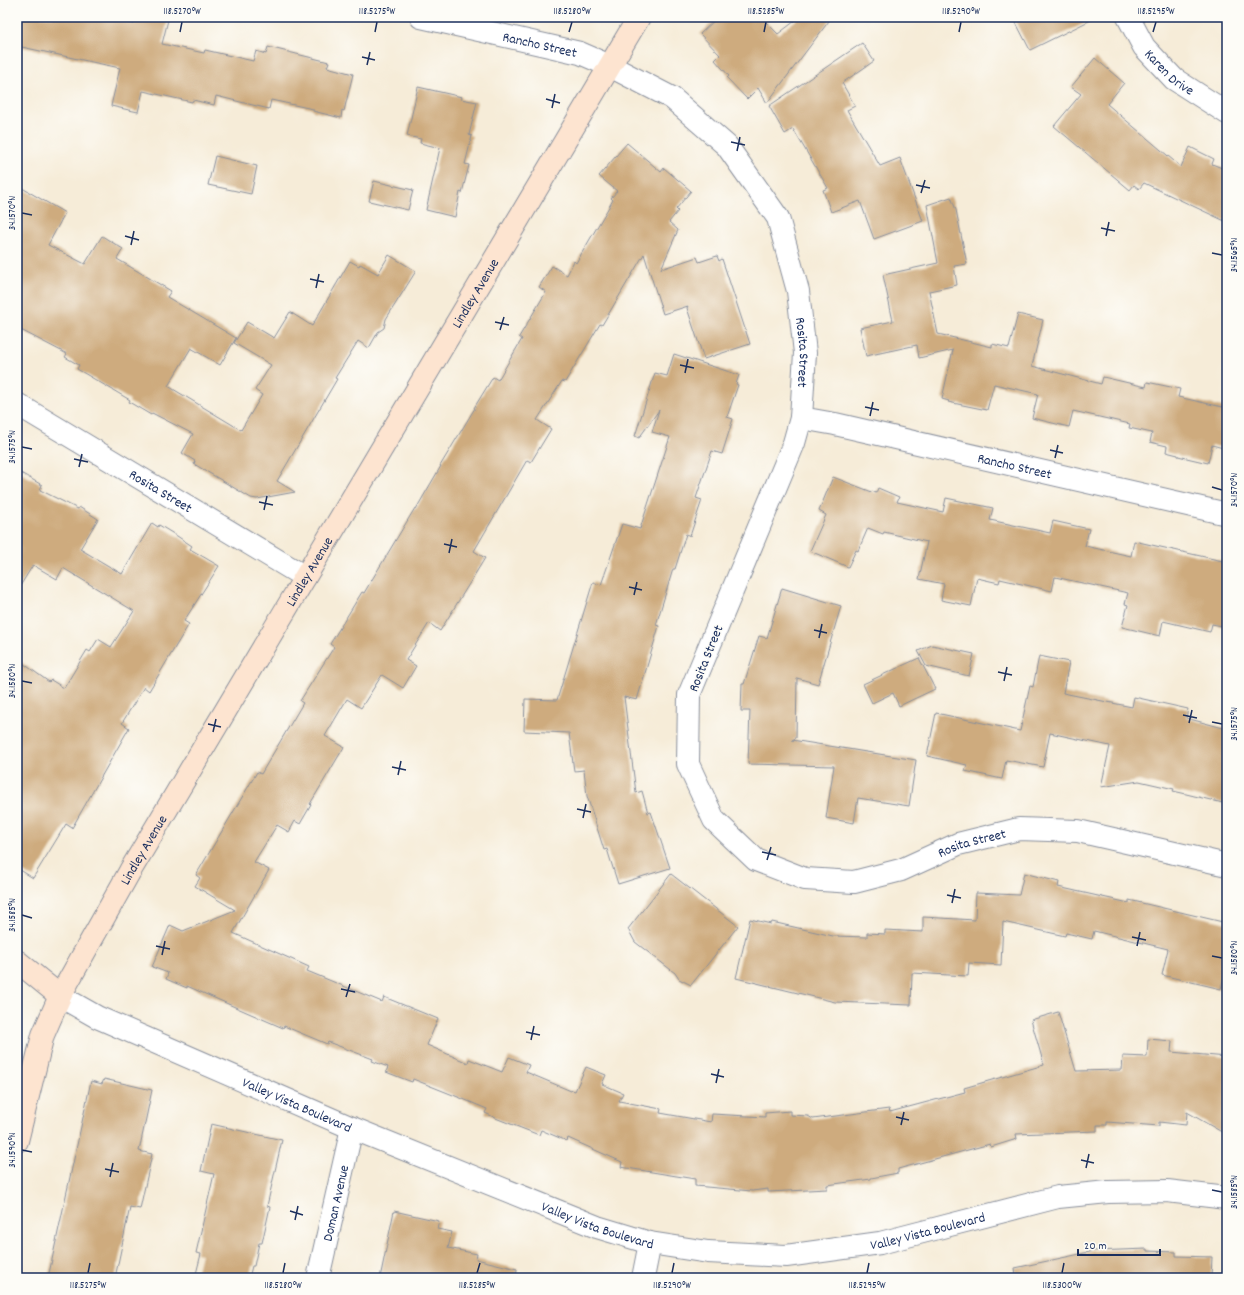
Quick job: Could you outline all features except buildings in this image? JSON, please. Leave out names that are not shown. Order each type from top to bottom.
[{"type":"street","name":"Rancho Street","points":[[421,17],[580,53],[610,66]]},
{"type":"street","name":"Lindley Avenue","points":[[17,1141],[42,1035],[60,996],[130,871],[639,17]]},
{"type":"street","name":"Karen Drive","points":[[1128,17],[1144,47],[1174,79],[1227,113]]},
{"type":"street","name":"Rosita Street","points":[[610,66],[672,98],[727,146],[778,218],[798,291],[805,353],[801,418],[794,443],[689,696],[688,764],[714,820],[756,860],[805,879],[854,882],[901,870],[958,844],[1019,829],[1078,831],[1227,866]]},
{"type":"street","name":"Rosita Street","points":[[17,404],[305,577]]},
{"type":"street","name":"Rancho Street","points":[[801,418],[835,424],[1227,514]]},
{"type":"street","name":"Valley Vista Boulevard","points":[[17,961],[60,996],[97,1017],[352,1128],[597,1228],[650,1243],[708,1252],[786,1256],[880,1243],[1058,1198],[1108,1192],[1168,1190],[1227,1198]]},
{"type":"street","name":"Doman Avenue","points":[[318,1278],[352,1128]]},
{"type":"street","points":[[643,1278],[650,1243]]}]
